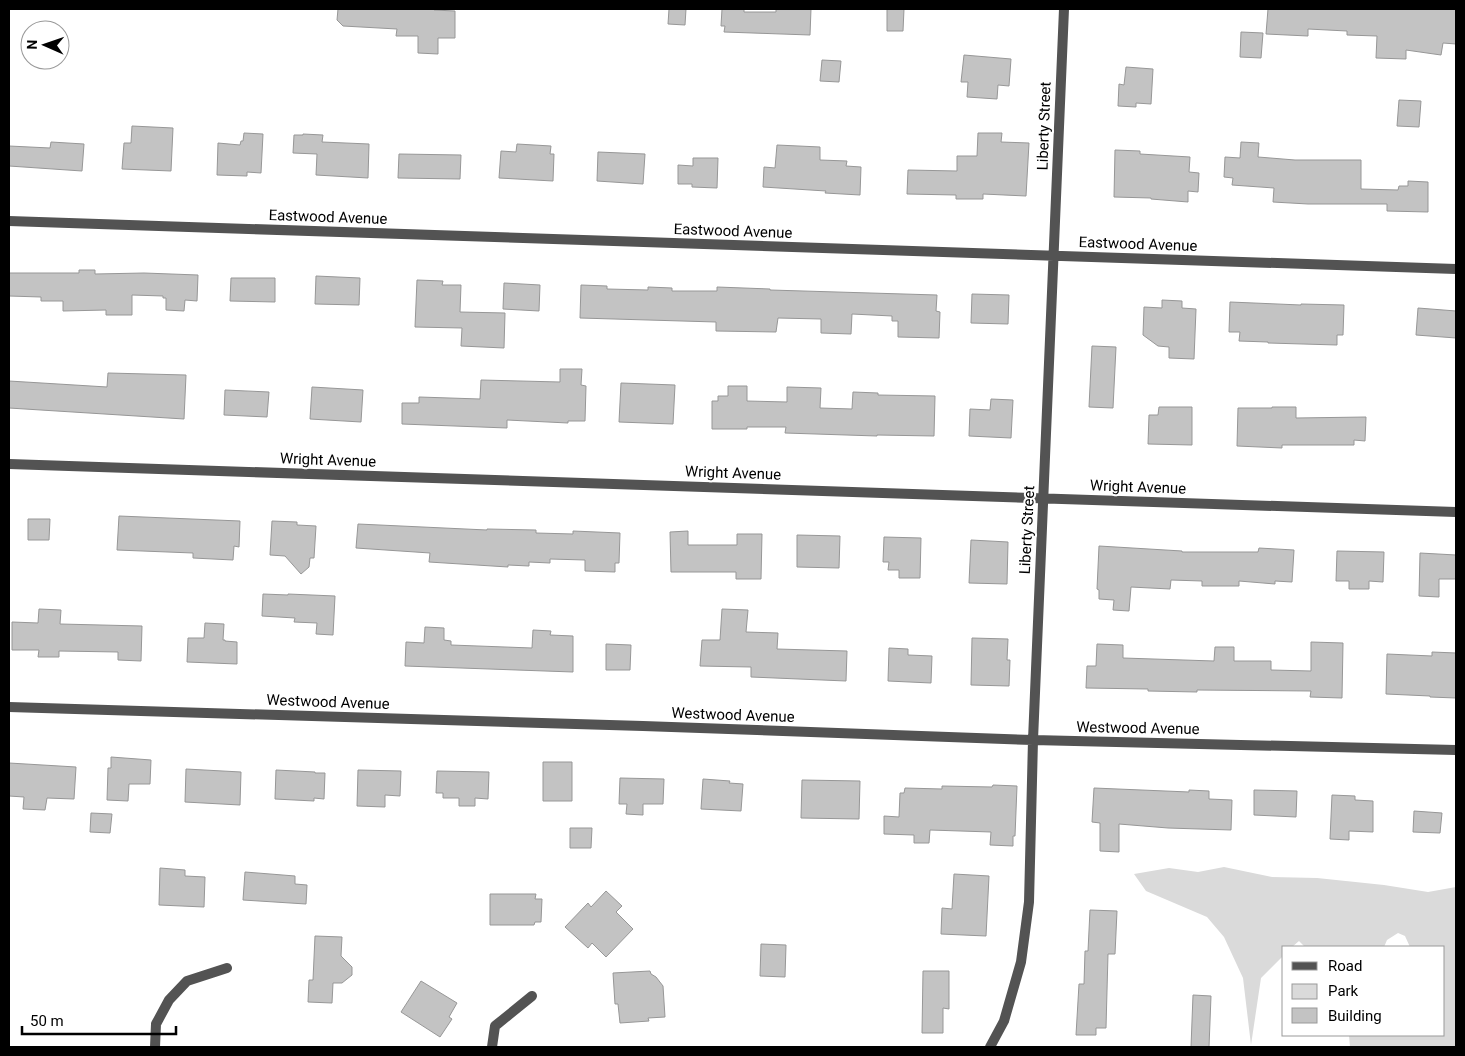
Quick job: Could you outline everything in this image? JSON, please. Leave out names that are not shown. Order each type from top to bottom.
[{"type":"street","name":"Liberty Street","points":[[990,1047],[1004,1021],[1021,962],[1029,902],[1033,740],[1064,9]]},
{"type":"street","name":"Eastwood Avenue","points":[[9,221],[1456,269]]},
{"type":"street","name":"Wright Avenue","points":[[9,464],[1456,512]]},
{"type":"street","name":"Westwood Avenue","points":[[9,707],[1033,740],[1456,750]]},
{"type":"street","points":[[155,1047],[156,1024],[169,1000],[187,981],[227,968]]},
{"type":"street","points":[[492,1047],[496,1026],[532,996]]},
{"type":"green space","points":[[1224,867],[1272,877],[1317,878],[1428,892],[1456,887],[1456,1047],[1350,1047],[1349,1036],[1445,1036],[1445,946],[1410,946],[1405,936],[1398,933],[1387,940],[1384,946],[1304,946],[1299,941],[1293,946],[1282,946],[1282,957],[1261,978],[1251,1045],[1243,978],[1224,937],[1207,917],[1146,891],[1134,874],[1169,868],[1198,872]]},
{"type":"building","points":[[338,9],[434,9],[455,11],[455,38],[438,38],[438,54],[418,53],[418,36],[396,36],[397,29],[343,26],[337,20]]},
{"type":"building","points":[[669,9],[686,9],[685,25],[668,24]]},
{"type":"building","points":[[722,9],[744,9],[744,12],[776,12],[776,9],[811,9],[810,35],[724,32],[725,26],[721,26]]},
{"type":"building","points":[[887,9],[904,9],[903,31],[887,31]]},
{"type":"building","points":[[1268,9],[1456,9],[1456,44],[1443,43],[1441,55],[1406,50],[1406,59],[1376,58],[1377,36],[1347,35],[1347,31],[1308,29],[1308,36],[1266,34]]},
{"type":"building","points":[[1241,32],[1263,33],[1261,58],[1240,57]]},
{"type":"building","points":[[964,55],[1011,59],[1009,86],[998,85],[997,99],[967,97],[968,82],[961,82]]},
{"type":"building","points":[[822,60],[841,61],[839,82],[820,81]]},
{"type":"building","points":[[1126,67],[1153,69],[1151,104],[1136,103],[1136,107],[1118,106],[1119,84],[1124,85]]},
{"type":"building","points":[[1399,100],[1421,101],[1419,127],[1397,126]]},
{"type":"building","points":[[132,126],[173,128],[171,171],[122,169],[124,143],[131,143]]},
{"type":"building","points":[[244,133],[263,134],[261,173],[247,172],[247,176],[217,175],[218,143],[240,145],[241,141],[243,141]]},
{"type":"building","points":[[978,133],[1002,133],[1001,142],[1029,143],[1026,196],[983,194],[983,199],[956,199],[956,195],[907,194],[908,170],[957,171],[957,156],[977,156]]},
{"type":"building","points":[[294,135],[323,135],[322,142],[369,144],[368,178],[316,175],[317,154],[293,153]]},
{"type":"building","points":[[51,142],[84,144],[82,171],[9,166],[9,146],[50,148]]},
{"type":"building","points":[[1241,142],[1259,143],[1258,157],[1295,160],[1361,160],[1361,189],[1398,190],[1399,186],[1408,186],[1408,181],[1428,182],[1428,212],[1387,211],[1387,204],[1273,202],[1274,188],[1232,185],[1233,178],[1224,177],[1225,157],[1240,158]]},
{"type":"building","points":[[517,144],[551,146],[550,154],[554,154],[553,181],[499,178],[501,151],[516,152]]},
{"type":"building","points":[[777,145],[820,147],[820,160],[847,161],[846,166],[861,167],[860,195],[763,187],[764,167],[775,168]]},
{"type":"building","points":[[1115,150],[1140,151],[1140,154],[1190,157],[1189,172],[1199,173],[1198,192],[1188,191],[1188,202],[1114,197]]},
{"type":"building","points":[[598,152],[645,154],[643,184],[597,181]]},
{"type":"building","points":[[399,154],[461,155],[460,179],[398,178]]},
{"type":"building","points":[[693,158],[718,158],[717,188],[692,187],[692,184],[678,184],[678,165],[693,166]]},
{"type":"building","points":[[79,270],[95,270],[95,274],[198,275],[197,301],[185,300],[184,311],[166,310],[166,298],[163,298],[163,296],[132,295],[132,315],[106,315],[106,310],[63,311],[63,301],[41,301],[41,297],[9,296],[9,273],[79,273]]},
{"type":"building","points":[[316,276],[360,278],[359,305],[315,304]]},
{"type":"building","points":[[231,278],[275,278],[275,302],[230,301]]},
{"type":"building","points":[[417,280],[443,281],[442,285],[461,285],[460,312],[505,313],[504,348],[461,346],[462,328],[415,327]]},
{"type":"building","points":[[504,283],[540,285],[539,311],[503,309]]},
{"type":"building","points":[[581,285],[607,286],[607,289],[648,290],[648,287],[672,288],[672,291],[717,291],[717,287],[937,295],[936,311],[940,312],[939,338],[898,337],[898,321],[892,321],[892,316],[852,314],[851,334],[821,333],[821,319],[778,318],[776,332],[716,331],[716,322],[580,318]]},
{"type":"building","points":[[972,294],[1009,295],[1008,324],[971,323]]},
{"type":"building","points":[[1162,300],[1182,301],[1182,308],[1196,309],[1194,359],[1169,358],[1169,347],[1158,346],[1143,335],[1144,307],[1162,308]]},
{"type":"building","points":[[1230,302],[1344,305],[1343,335],[1337,335],[1337,345],[1239,341],[1240,332],[1229,332]]},
{"type":"building","points":[[1418,308],[1456,311],[1456,338],[1416,335]]},
{"type":"building","points":[[1092,346],[1116,347],[1113,408],[1089,407]]},
{"type":"building","points":[[560,369],[582,369],[581,385],[586,386],[585,421],[568,421],[568,423],[507,420],[507,428],[402,424],[402,403],[419,403],[419,397],[480,399],[481,380],[560,382]]},
{"type":"building","points":[[108,373],[186,375],[184,419],[9,408],[9,381],[107,387]]},
{"type":"building","points":[[621,383],[675,385],[673,424],[619,422]]},
{"type":"building","points":[[728,386],[747,386],[747,401],[787,402],[787,387],[821,388],[820,408],[852,409],[853,392],[878,393],[878,395],[935,396],[934,436],[785,433],[786,427],[712,429],[712,401],[718,401],[718,396],[728,396]]},
{"type":"building","points":[[312,387],[363,390],[361,422],[310,419]]},
{"type":"building","points":[[225,390],[269,392],[267,417],[224,415]]},
{"type":"building","points":[[991,399],[1013,400],[1011,438],[969,436],[970,409],[990,410]]},
{"type":"building","points":[[1159,407],[1192,407],[1192,445],[1148,444],[1149,415],[1158,415]]},
{"type":"building","points":[[1296,407],[1296,418],[1366,417],[1365,441],[1354,440],[1354,445],[1282,445],[1282,448],[1237,446],[1238,408]]},
{"type":"building","points":[[119,516],[240,521],[239,547],[234,546],[233,560],[193,558],[193,553],[117,550]]},
{"type":"building","points":[[28,519],[50,519],[49,540],[28,540]]},
{"type":"building","points":[[272,521],[297,522],[297,525],[316,526],[314,558],[310,558],[309,567],[301,574],[285,556],[270,555]]},
{"type":"building","points":[[358,524],[487,530],[536,530],[536,533],[573,534],[573,531],[620,533],[619,563],[615,563],[615,572],[585,571],[585,560],[550,559],[550,563],[529,562],[529,566],[508,565],[508,567],[429,562],[430,553],[356,548]]},
{"type":"building","points":[[688,531],[688,545],[737,545],[737,534],[762,534],[761,579],[736,579],[736,572],[671,572],[670,532]]},
{"type":"building","points":[[797,535],[840,536],[839,568],[797,567]]},
{"type":"building","points":[[884,537],[921,538],[920,578],[899,578],[899,570],[888,570],[889,562],[883,562]]},
{"type":"building","points":[[971,540],[1008,542],[1007,584],[969,583]]},
{"type":"building","points":[[1099,546],[1182,552],[1258,552],[1259,548],[1294,550],[1292,582],[1275,581],[1275,584],[1239,581],[1239,586],[1202,586],[1202,581],[1171,580],[1170,589],[1131,587],[1129,611],[1113,610],[1114,600],[1099,599],[1099,590],[1097,589]]},
{"type":"building","points":[[1337,551],[1384,552],[1383,582],[1369,581],[1369,589],[1349,589],[1349,581],[1336,581]]},
{"type":"building","points":[[1420,553],[1456,555],[1456,579],[1439,579],[1439,597],[1419,596]]},
{"type":"building","points":[[263,594],[335,596],[333,635],[316,634],[317,623],[294,622],[295,618],[262,616]]},
{"type":"building","points":[[39,609],[61,610],[60,624],[142,626],[141,661],[118,660],[118,652],[59,651],[59,657],[38,657],[39,650],[12,650],[12,622],[38,623]]},
{"type":"building","points":[[722,609],[748,610],[746,632],[778,633],[777,649],[847,651],[846,681],[751,677],[751,667],[700,666],[702,640],[720,640]]},
{"type":"building","points":[[205,623],[224,624],[223,640],[237,642],[237,664],[187,662],[188,638],[204,638]]},
{"type":"building","points":[[425,627],[444,628],[444,640],[451,641],[451,645],[532,648],[533,630],[551,631],[550,635],[573,636],[573,672],[405,666],[406,642],[424,643]]},
{"type":"building","points":[[972,638],[1008,639],[1007,660],[1010,660],[1009,686],[971,685]]},
{"type":"building","points":[[1311,642],[1343,643],[1342,698],[1310,697],[1311,691],[1197,690],[1197,692],[1086,688],[1087,666],[1096,666],[1097,644],[1123,645],[1123,658],[1214,661],[1215,647],[1234,647],[1234,661],[1271,661],[1271,670],[1311,671]]},
{"type":"building","points":[[606,644],[631,645],[630,670],[606,670]]},
{"type":"building","points":[[889,648],[908,649],[908,655],[932,656],[931,683],[888,681]]},
{"type":"building","points":[[1432,652],[1456,653],[1456,698],[1386,694],[1387,654],[1432,656]]},
{"type":"building","points":[[111,757],[151,760],[150,784],[129,784],[128,801],[107,800],[108,768],[111,768]]},
{"type":"building","points":[[543,762],[572,762],[572,801],[543,801]]},
{"type":"building","points":[[9,763],[76,767],[74,799],[47,798],[45,810],[23,809],[24,797],[9,796]]},
{"type":"building","points":[[186,769],[241,772],[240,805],[185,802]]},
{"type":"building","points":[[276,770],[325,773],[324,799],[314,798],[314,801],[275,799]]},
{"type":"building","points":[[358,770],[401,771],[400,796],[385,795],[385,807],[357,806]]},
{"type":"building","points":[[437,771],[489,772],[488,799],[475,798],[475,806],[459,806],[459,798],[443,798],[443,793],[436,793]]},
{"type":"building","points":[[620,778],[664,779],[663,804],[643,804],[643,815],[626,814],[627,804],[619,804]]},
{"type":"building","points":[[703,779],[743,784],[741,811],[701,809]]},
{"type":"building","points":[[802,780],[860,781],[859,819],[801,818]]},
{"type":"building","points":[[993,785],[1017,786],[1013,846],[990,845],[991,832],[930,830],[929,843],[914,843],[914,835],[884,834],[884,816],[899,817],[900,793],[904,793],[905,788],[942,789],[942,786],[992,787]]},
{"type":"building","points":[[1094,788],[1189,792],[1189,790],[1209,791],[1209,799],[1232,800],[1231,830],[1119,824],[1119,852],[1100,851],[1100,823],[1092,822]]},
{"type":"building","points":[[1254,790],[1297,791],[1296,817],[1254,815]]},
{"type":"building","points":[[1332,795],[1355,796],[1355,800],[1373,801],[1373,832],[1349,831],[1349,840],[1330,839]]},
{"type":"building","points":[[1414,811],[1442,813],[1440,833],[1413,832]]},
{"type":"building","points":[[91,813],[112,814],[110,833],[90,832]]},
{"type":"building","points":[[570,828],[592,828],[591,848],[570,848]]},
{"type":"building","points":[[160,868],[185,870],[185,876],[205,877],[204,907],[159,905]]},
{"type":"building","points":[[245,872],[295,876],[295,884],[307,885],[306,904],[243,900]]},
{"type":"building","points":[[954,874],[989,876],[986,936],[941,934],[942,908],[952,909]]},
{"type":"building","points":[[606,891],[622,906],[616,912],[633,929],[606,957],[592,943],[588,948],[565,927],[588,903],[591,907]]},
{"type":"building","points":[[490,894],[536,894],[535,899],[542,899],[541,922],[535,922],[534,925],[490,925]]},
{"type":"building","points":[[1090,910],[1117,911],[1115,954],[1108,954],[1106,1028],[1096,1028],[1096,1035],[1076,1035],[1079,984],[1084,984],[1085,951],[1088,951]]},
{"type":"building","points":[[315,936],[342,937],[341,956],[352,967],[352,975],[342,983],[333,983],[332,1003],[308,1002],[309,980],[313,980]]},
{"type":"building","points":[[761,944],[786,945],[785,977],[760,976]]},
{"type":"building","points":[[650,971],[663,986],[665,1017],[648,1018],[649,1021],[620,1023],[618,1004],[615,1004],[613,973]]},
{"type":"building","points":[[923,971],[949,971],[949,1009],[943,1008],[943,1033],[922,1033]]},
{"type":"building","points":[[421,981],[457,1003],[449,1017],[452,1019],[440,1037],[401,1012]]},
{"type":"building","points":[[1193,995],[1211,996],[1209,1047],[1191,1047]]}]
